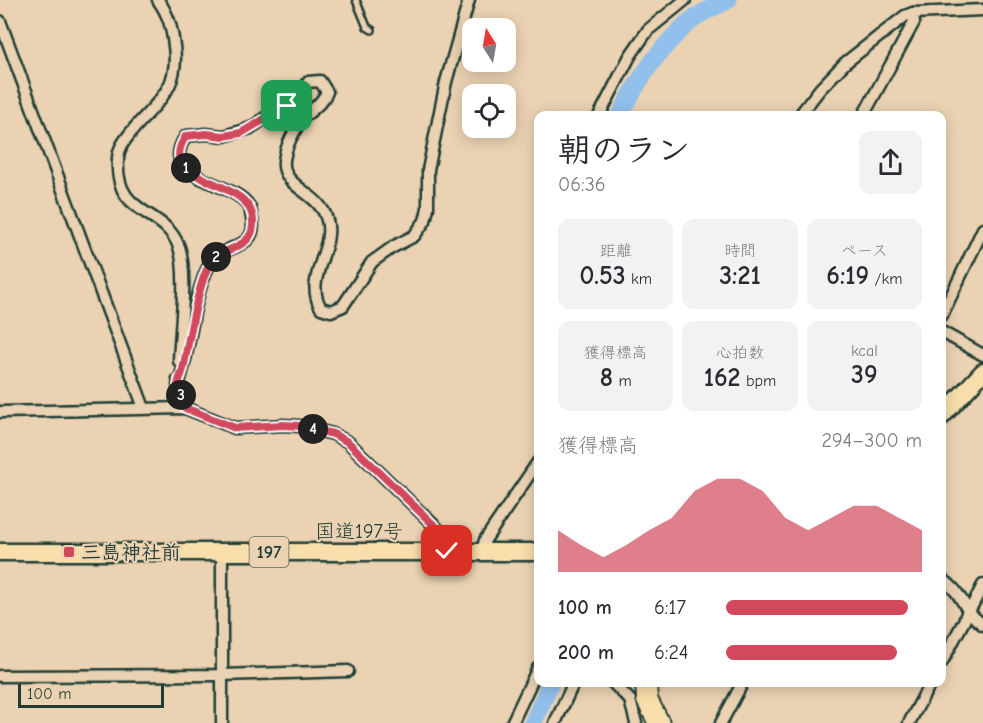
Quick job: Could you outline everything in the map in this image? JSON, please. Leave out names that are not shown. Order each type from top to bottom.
[{"type":"highway","points":[[946,412],[983,372]]},
{"type":"highway","name":"国道197号","points":[[0,552],[534,552]]},
{"type":"highway","points":[[647,687],[648,700],[659,723]]},
{"type":"street","points":[[158,0],[171,24],[175,68],[170,86],[162,100],[123,141],[118,156],[118,173],[125,194],[131,203],[165,226],[174,236],[180,248],[183,266],[178,385],[185,408]]},
{"type":"street","points":[[178,385],[199,296],[211,261],[223,252],[246,242],[251,234],[253,223],[249,206],[240,197],[228,189],[196,177],[184,167],[179,156],[180,144],[186,136],[206,134],[224,136],[241,133],[287,106],[308,81],[320,81],[327,92],[323,101],[301,121],[284,156],[285,171],[290,182],[319,202],[330,228],[317,273],[315,298],[321,308],[332,311],[343,306],[372,262],[414,236],[425,221],[428,208],[428,170],[446,82],[469,0]]},
{"type":"street","points":[[602,111],[630,56],[648,30],[685,0]]},
{"type":"street","points":[[803,111],[845,63],[905,16],[913,13],[983,10]]},
{"type":"street","points":[[866,111],[914,22],[913,13]]},
{"type":"street","points":[[0,21],[144,408]]},
{"type":"street","points":[[946,307],[983,229]]},
{"type":"street","points":[[946,334],[983,356]]},
{"type":"street","points":[[0,412],[185,408],[235,428],[300,426],[333,434],[348,442],[441,532],[447,540],[447,551]]},
{"type":"street","points":[[482,551],[485,540],[534,468]]},
{"type":"street","points":[[222,552],[222,723]]},
{"type":"street","points":[[946,582],[953,587],[965,602],[968,610],[983,625]]},
{"type":"street","points":[[946,655],[983,585]]},
{"type":"street","points":[[0,676],[221,675],[348,671]]},
{"type":"street","points":[[512,723],[534,676]]},
{"type":"street","points":[[555,723],[572,687]]},
{"type":"street","points":[[617,687],[630,700],[636,723]]},
{"type":"street","points":[[726,720],[741,687]]},
{"type":"street","points":[[909,723],[928,687]]},
{"type":"lane","points":[[356,0],[367,27],[372,30]]},
{"type":"waterway","points":[[623,111],[643,75],[661,50],[699,15],[728,0]]},
{"type":"waterway","points":[[533,723],[549,687]]},
{"type":"place","name":"三島神社前","points":[[69,552]]},
{"type":"route","points":[[287,106],[241,133],[224,136],[206,134],[186,136],[180,144],[179,156],[184,167],[196,177],[228,189],[240,197],[249,206],[253,223],[251,234],[246,242],[223,252],[211,261],[204,276],[178,385],[185,408],[235,428],[300,426],[333,434],[348,442],[441,532],[447,540],[447,551]]}]
